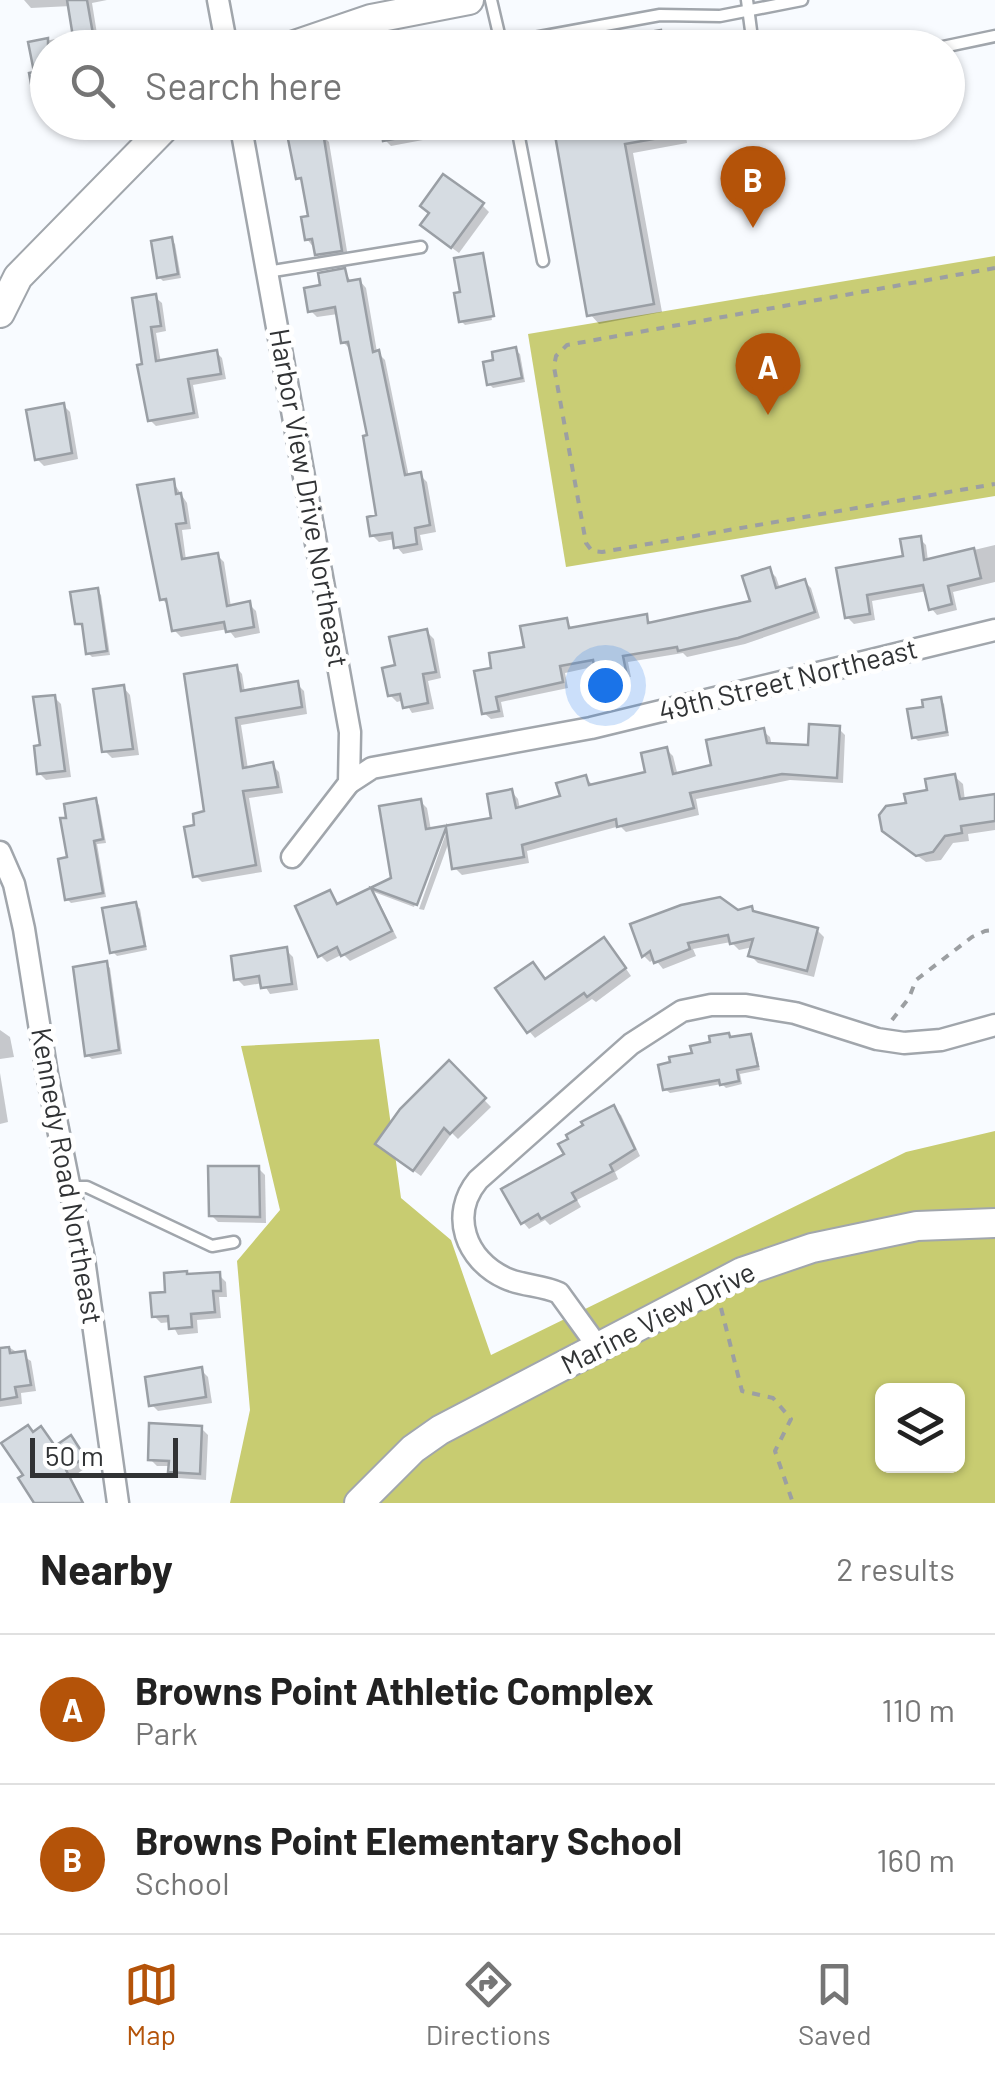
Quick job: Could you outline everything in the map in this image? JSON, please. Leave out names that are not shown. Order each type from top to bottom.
[{"type":"main road","points":[[339,30],[371,19],[469,0]]},
{"type":"main road","points":[[0,313],[18,277],[152,140]]},
{"type":"main road","name":"Marine View Drive","points":[[359,1503],[413,1449],[440,1430],[717,1284],[812,1248],[917,1226],[995,1222]]},
{"type":"street","points":[[218,0],[223,30]]},
{"type":"street","name":"Harbor View Drive Northeast","points":[[243,140],[348,712],[349,783]]},
{"type":"street","name":"49th Street Northeast","points":[[349,783],[372,768],[591,728],[995,630]]},
{"type":"street","points":[[292,858],[349,783]]},
{"type":"street","name":"Kennedy Road Northeast","points":[[0,852],[14,884],[24,929],[84,1259],[118,1503]]},
{"type":"street","points":[[598,1346],[559,1293],[509,1280],[484,1267],[468,1244],[462,1207],[478,1180],[631,1044],[682,1011],[710,1005],[746,1005],[794,1013],[877,1039],[904,1043],[941,1040],[995,1025]]},
{"type":"lane","points":[[491,0],[498,30]]},
{"type":"lane","points":[[583,30],[660,15],[720,16],[748,5],[802,0]]},
{"type":"lane","points":[[748,5],[751,30]]},
{"type":"lane","points":[[965,42],[995,36]]},
{"type":"lane","points":[[519,140],[543,261]]},
{"type":"lane","points":[[267,272],[421,248]]},
{"type":"lane","points":[[70,1188],[87,1187],[212,1246],[234,1242]]},
{"type":"path","points":[[995,268],[567,345],[556,356],[554,367],[586,543],[592,551],[995,484]]},
{"type":"path","points":[[877,1039],[909,998],[916,980],[972,937],[995,930]]},
{"type":"path","points":[[717,1284],[742,1391],[773,1398],[790,1419],[775,1452],[793,1503]]},
{"type":"green space","points":[[995,256],[995,496],[566,567],[528,334]]},
{"type":"green space","points":[[379,1039],[401,1198],[451,1240],[491,1355],[906,1152],[995,1131],[995,1503],[230,1503],[250,1410],[237,1261],[280,1210],[241,1046]]},
{"type":"building","points":[[67,0],[87,0],[92,30],[72,30]]},
{"type":"building","points":[[288,140],[324,140],[342,251],[315,255],[312,239],[305,240],[301,217],[308,216],[301,178],[296,179]]},
{"type":"building","points":[[556,140],[648,140],[625,144],[654,304],[587,316]]},
{"type":"building","points":[[443,174],[484,203],[451,248],[420,225],[429,213],[420,206]]},
{"type":"building","points":[[172,237],[178,274],[157,278],[151,241]]},
{"type":"building","points":[[483,253],[494,316],[459,322],[454,293],[460,292],[454,258]]},
{"type":"building","points":[[345,268],[348,281],[360,279],[373,352],[379,350],[405,475],[421,472],[430,525],[415,528],[417,544],[394,548],[392,533],[370,536],[367,517],[376,515],[363,436],[367,435],[348,342],[341,343],[335,307],[308,312],[304,288],[320,285],[318,273]]},
{"type":"building","points":[[156,294],[161,326],[151,327],[156,361],[217,350],[221,374],[188,379],[194,413],[148,421],[137,365],[142,364],[132,298]]},
{"type":"building","points":[[516,347],[522,378],[487,385],[483,362],[493,360],[492,352]]},
{"type":"building","points":[[64,403],[72,453],[35,460],[26,410]]},
{"type":"building","points":[[174,479],[176,494],[181,493],[186,523],[176,524],[182,559],[218,553],[227,606],[250,601],[254,627],[226,632],[224,622],[172,631],[166,599],[160,600],[137,485]]},
{"type":"building","points":[[921,536],[924,560],[974,548],[981,578],[948,586],[952,604],[929,610],[923,585],[867,595],[870,614],[845,618],[836,568],[903,556],[900,539]]},
{"type":"building","points":[[770,567],[776,588],[805,579],[815,612],[738,638],[678,651],[677,647],[623,656],[626,671],[596,677],[593,660],[560,666],[563,682],[496,697],[499,711],[482,714],[474,671],[491,668],[489,653],[524,647],[520,626],[567,618],[569,628],[647,614],[648,623],[750,601],[742,576]]},
{"type":"building","points":[[98,588],[107,651],[86,654],[82,624],[75,624],[70,592]]},
{"type":"building","points":[[427,629],[436,672],[423,674],[428,703],[403,708],[400,694],[388,696],[382,668],[395,665],[389,637]]},
{"type":"building","points":[[237,665],[241,691],[298,681],[302,707],[236,718],[243,768],[273,762],[278,787],[243,791],[256,865],[193,877],[184,827],[194,825],[193,814],[204,811],[184,674]]},
{"type":"building","points":[[124,685],[133,749],[102,752],[93,689]]},
{"type":"building","points":[[55,695],[65,771],[37,774],[34,746],[40,745],[33,697]]},
{"type":"building","points":[[941,697],[947,732],[912,738],[907,709],[923,707],[922,700]]},
{"type":"building","points":[[809,724],[840,726],[837,778],[782,774],[690,793],[694,808],[617,827],[616,819],[522,845],[524,857],[452,869],[446,828],[417,905],[371,888],[392,931],[341,956],[337,947],[318,957],[295,906],[330,890],[337,904],[391,878],[379,806],[421,799],[426,829],[491,818],[487,794],[512,789],[516,808],[560,796],[556,783],[586,775],[589,785],[645,772],[641,753],[667,747],[673,774],[711,765],[706,740],[764,728],[767,743],[808,745]]},
{"type":"building","points":[[955,774],[960,799],[995,794],[995,821],[961,826],[962,833],[945,836],[933,852],[916,856],[882,831],[879,815],[886,806],[906,803],[904,794],[927,790],[925,779]]},
{"type":"building","points":[[96,798],[103,839],[94,841],[103,893],[65,900],[58,859],[67,857],[60,818],[66,818],[64,804]]},
{"type":"building","points":[[720,897],[738,910],[752,906],[753,911],[818,928],[807,971],[748,956],[753,939],[730,944],[728,935],[688,943],[690,949],[654,963],[650,951],[642,957],[630,924],[681,905]]},
{"type":"building","points":[[136,902],[145,946],[110,953],[102,908]]},
{"type":"building","points":[[604,937],[626,968],[527,1033],[495,988],[533,962],[545,979]]},
{"type":"building","points":[[287,947],[292,984],[261,988],[259,976],[234,980],[231,956]]},
{"type":"building","points":[[107,961],[119,1050],[85,1056],[73,967]]},
{"type":"building","points":[[729,1033],[730,1037],[751,1034],[758,1066],[737,1070],[739,1081],[720,1085],[719,1080],[663,1090],[658,1065],[670,1062],[669,1057],[692,1053],[690,1046],[710,1042],[709,1036]]},
{"type":"building","points":[[449,1060],[486,1098],[450,1134],[444,1128],[413,1171],[375,1144],[400,1109]]},
{"type":"building","points":[[614,1105],[635,1149],[610,1165],[613,1171],[572,1193],[576,1200],[541,1219],[538,1214],[521,1224],[501,1189],[564,1154],[558,1144],[568,1139],[566,1135],[583,1125],[581,1122]]},
{"type":"building","points":[[208,1166],[259,1166],[260,1217],[209,1216]]},
{"type":"building","points":[[220,1272],[221,1291],[213,1291],[215,1312],[191,1314],[192,1327],[169,1329],[168,1316],[152,1317],[150,1293],[165,1292],[164,1273]]},
{"type":"building","points":[[9,1347],[10,1353],[25,1351],[31,1385],[15,1387],[17,1397],[0,1400],[0,1348]]},
{"type":"building","points":[[202,1367],[206,1397],[149,1406],[145,1377]]},
{"type":"building","points":[[149,1423],[202,1426],[200,1474],[168,1472],[169,1461],[148,1460]]},
{"type":"building","points":[[28,1425],[33,1432],[41,1426],[55,1446],[71,1435],[85,1457],[66,1470],[83,1503],[34,1503],[18,1478],[23,1475],[1,1443]]},
{"type":"place","name":"Browns Point Elementary School","points":[[753,228]]},
{"type":"place","name":"Browns Point Athletic Complex","points":[[768,415]]}]
